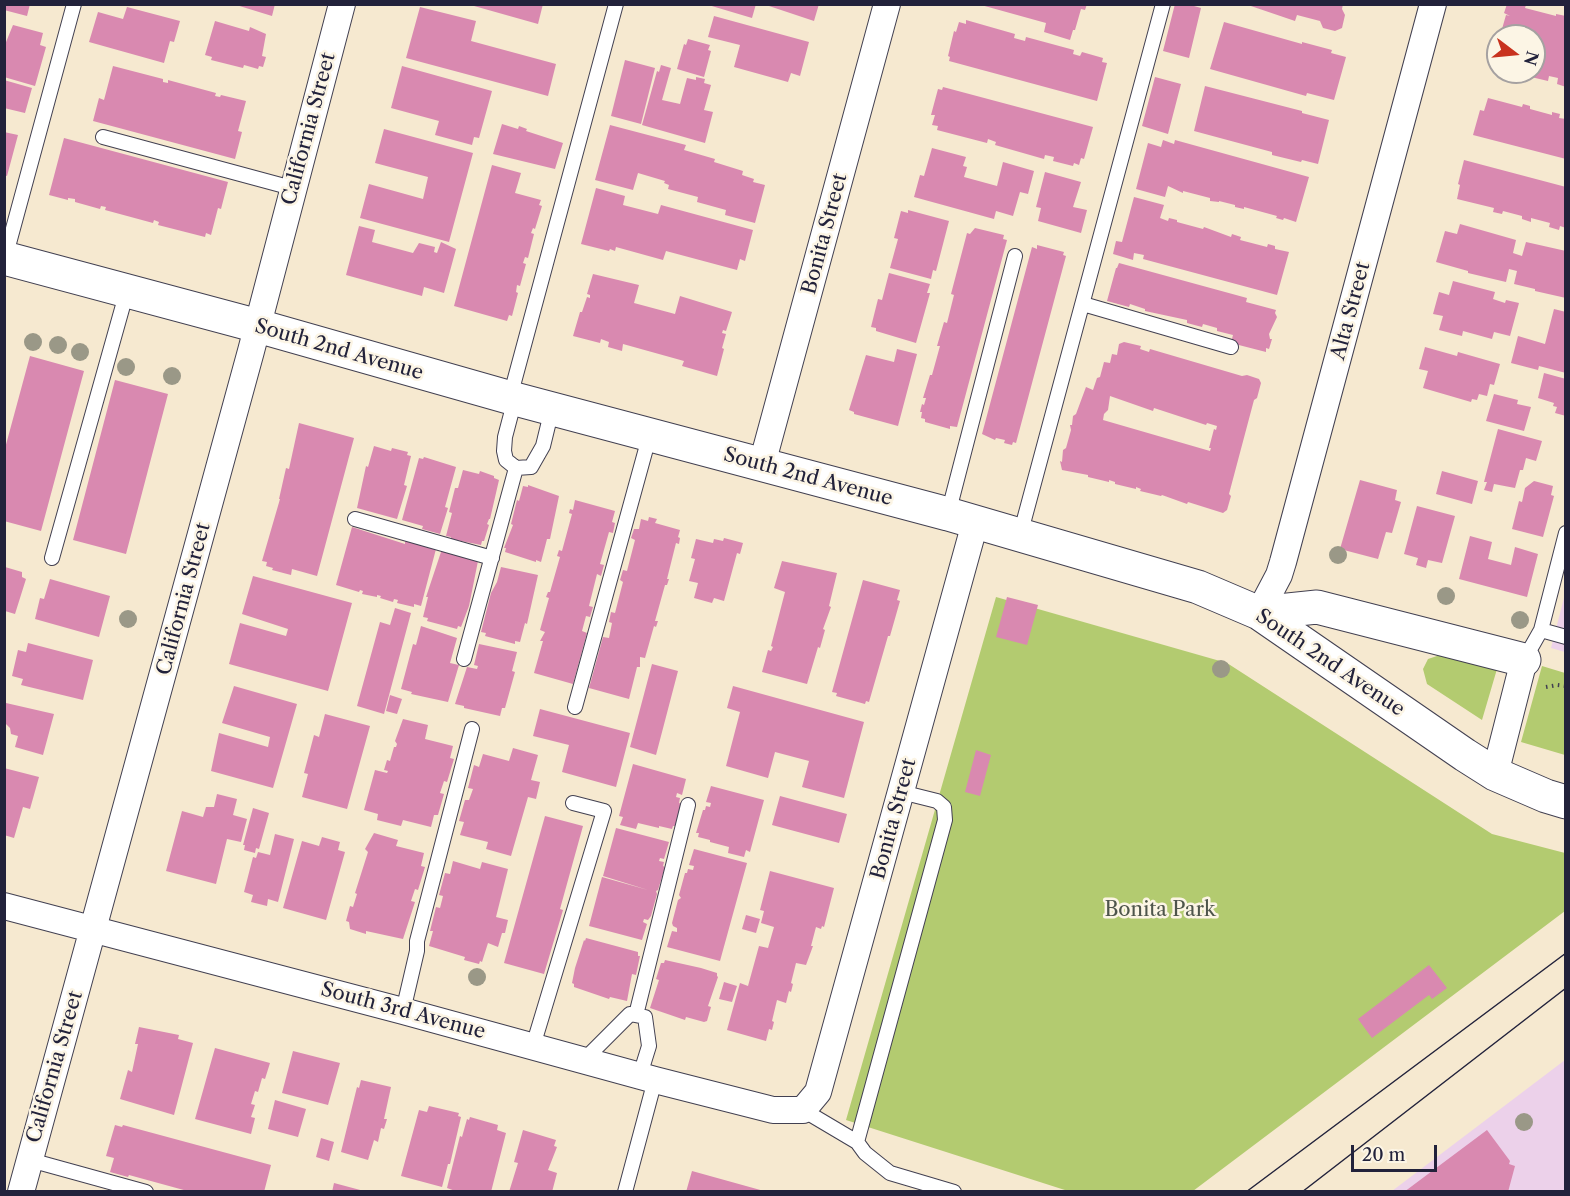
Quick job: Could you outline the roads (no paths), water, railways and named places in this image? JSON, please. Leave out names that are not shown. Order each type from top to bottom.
[{"type":"street","name":"California Street","points":[[21,1191],[258,326],[292,188],[342,4]]},
{"type":"street","name":"Bonita Street","points":[[762,464],[887,4]]},
{"type":"street","name":"Alta Street","points":[[1259,613],[1279,575],[1283,562],[1433,4]]},
{"type":"street","name":"South 2nd Avenue","points":[[5,258],[552,409],[962,518],[1198,587],[1259,613],[1495,774],[1566,802]]},
{"type":"street","name":"Bonita Street","points":[[803,1110],[818,1092],[901,792],[962,518]]},
{"type":"street","points":[[1259,613],[1317,606],[1524,660],[1495,774]]},
{"type":"street","name":"South 3rd Avenue","points":[[4,906],[773,1110],[803,1110]]},
{"type":"lane","points":[[5,258],[74,4]]},
{"type":"lane","points":[[552,409],[543,446],[531,467],[516,468],[507,460],[504,451],[512,398],[616,4]]},
{"type":"lane","points":[[1020,535],[1163,4]]},
{"type":"lane","points":[[103,137],[292,188]]},
{"type":"lane","points":[[962,518],[1015,256]]},
{"type":"lane","points":[[52,558],[126,291]]},
{"type":"lane","points":[[1083,304],[1231,347]]},
{"type":"lane","points":[[575,707],[650,434]]},
{"type":"lane","points":[[464,659],[516,468]]},
{"type":"lane","points":[[355,519],[492,558]]},
{"type":"lane","points":[[1524,660],[1541,630],[1566,533]]},
{"type":"lane","points":[[1541,630],[1566,637]]},
{"type":"lane","points":[[403,1011],[417,951],[417,941],[472,729]]},
{"type":"lane","points":[[857,1142],[945,820],[944,807],[937,801],[901,792]]},
{"type":"lane","points":[[533,1046],[604,811],[573,803]]},
{"type":"lane","points":[[636,1015],[688,806]]},
{"type":"lane","points":[[584,1061],[630,1014],[645,1017],[650,1046],[648,1077],[625,1191]]},
{"type":"lane","points":[[803,1110],[857,1142],[865,1153],[890,1173],[954,1191]]},
{"type":"lane","points":[[30,1160],[146,1191]]},
{"type":"tram line","points":[[1246,1192],[1566,953]]},
{"type":"tram line","points":[[1302,1192],[1566,988]]},
{"type":"park label","name":"Bonita Park","points":[[1160,910]]}]
